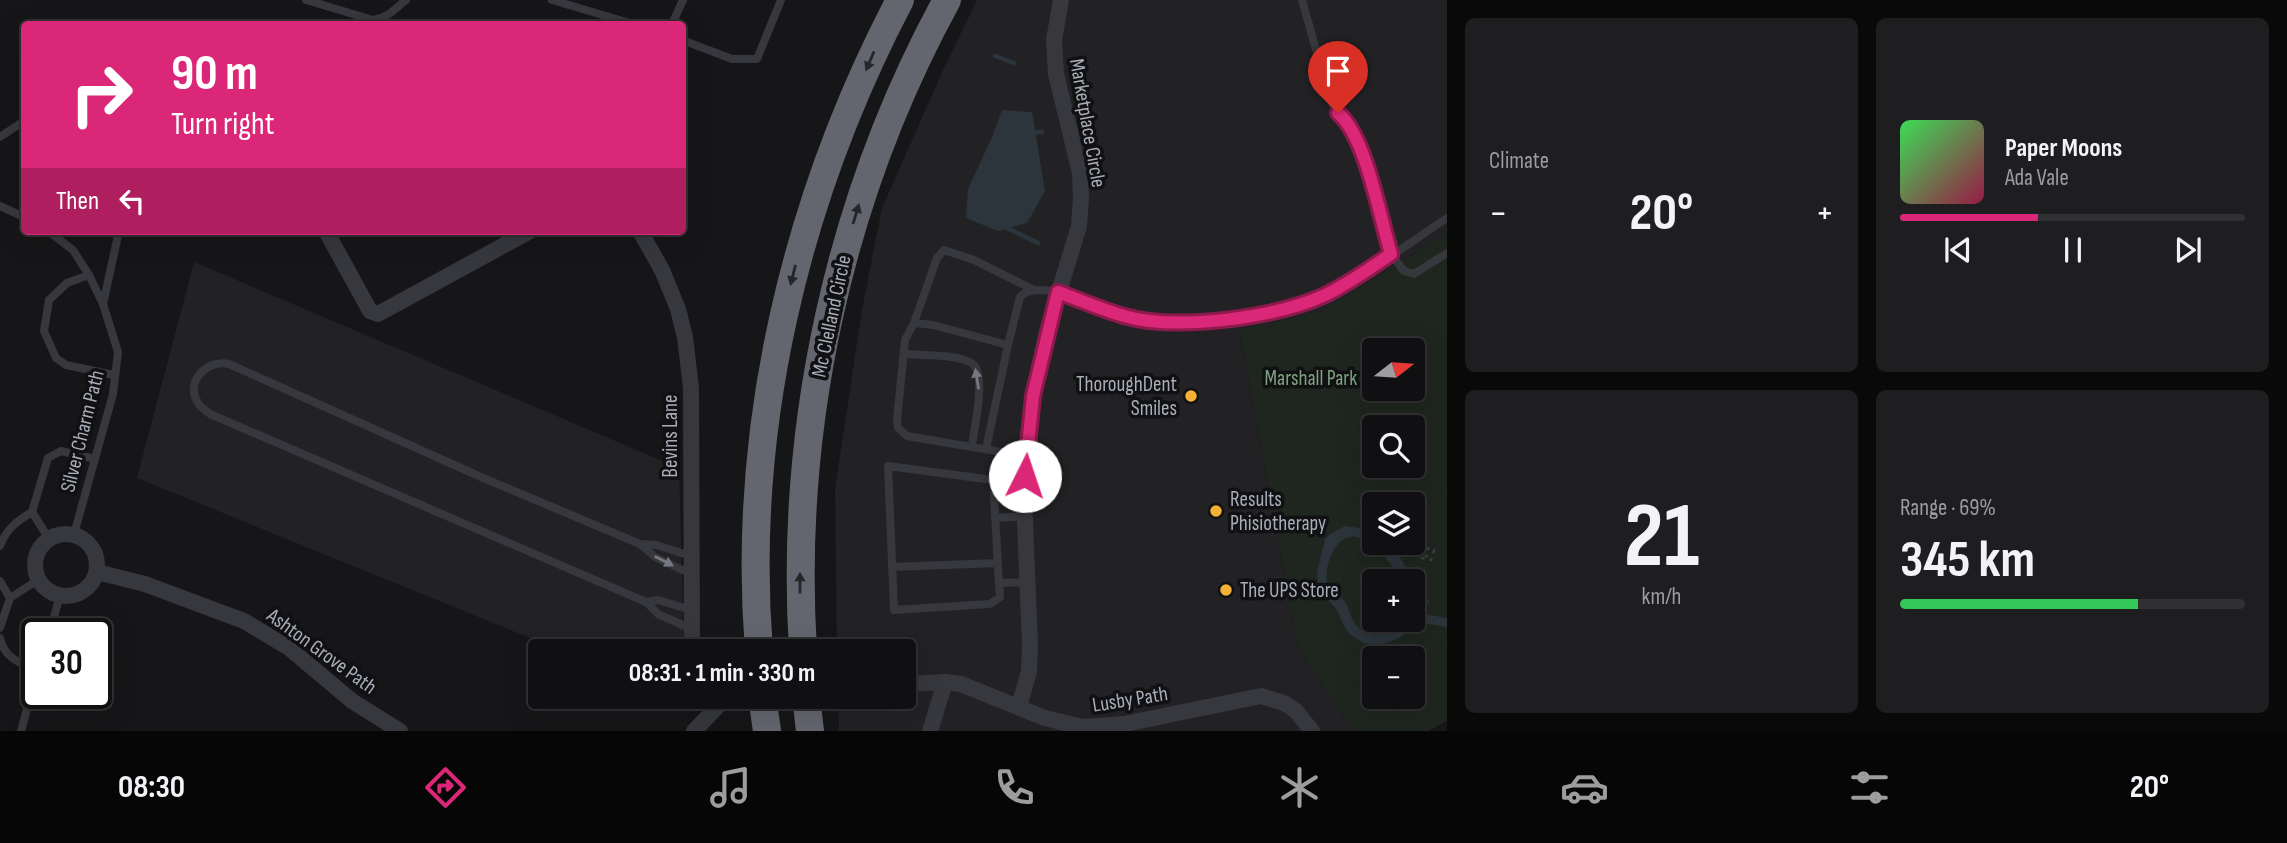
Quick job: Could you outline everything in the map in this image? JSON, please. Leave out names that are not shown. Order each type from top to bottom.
[{"type":"highway","name":"Mc Clelland Circle","points":[[758,639],[756,586],[759,489],[767,415],[781,330],[809,220],[834,148],[877,44],[900,0]]},
{"type":"highway","name":"Mc Clelland Circle","points":[[803,639],[800,561],[804,469],[830,311],[851,231],[874,161],[900,97],[947,0]]},
{"type":"highway","points":[[764,709],[767,731]]},
{"type":"highway","points":[[807,709],[810,731]]},
{"type":"street","name":"Marketplace Circle","points":[[1019,707],[1029,671],[1025,456],[1033,396],[1058,292],[1079,226],[1081,198],[1080,173],[1056,74],[1054,40],[1061,0]]},
{"type":"street","points":[[328,235],[370,311],[378,314],[523,235]]},
{"type":"street","name":"Bevins Lane","points":[[642,235],[662,270],[678,309],[685,337],[691,388],[692,639]]},
{"type":"street","points":[[64,533],[74,534],[83,538],[95,553],[97,572],[87,589],[79,594],[60,596],[44,588],[38,580],[35,560],[38,550],[49,539],[64,533]]},
{"type":"street","name":"Ashton Grove Path","points":[[97,572],[145,584],[244,621],[289,648],[352,701],[400,731]]},
{"type":"street","points":[[930,731],[945,682]]},
{"type":"street","name":"Lusby Path","points":[[916,683],[945,682],[974,688],[1070,726],[1124,724],[1262,696],[1284,703],[1295,710],[1312,731]]},
{"type":"street","points":[[694,731],[708,709]]},
{"type":"lane","points":[[306,0],[373,20],[390,15],[406,0]]},
{"type":"lane","points":[[552,0],[620,21]]},
{"type":"lane","points":[[673,21],[683,0]]},
{"type":"lane","points":[[686,42],[732,59],[757,59],[781,0]]},
{"type":"lane","points":[[1302,0],[1330,99],[1353,130],[1391,254],[1404,271],[1414,274],[1447,254]]},
{"type":"lane","points":[[0,137],[21,123]]},
{"type":"lane","points":[[0,206],[21,216]]},
{"type":"lane","points":[[986,449],[1020,297],[1026,291],[1058,292],[1125,316],[1171,324],[1204,322],[1291,306],[1322,296],[1447,218]]},
{"type":"lane","name":"Silver Charm Path","points":[[53,235],[73,250],[89,275],[103,304],[118,352],[113,394],[74,534]]},
{"type":"lane","points":[[103,304],[118,235]]},
{"type":"lane","points":[[1025,456],[907,436],[898,428],[897,420],[905,340],[914,323],[937,258],[944,250],[974,260],[1034,290]]},
{"type":"lane","points":[[89,275],[66,283],[49,300],[44,331],[57,358],[66,365],[114,375]]},
{"type":"lane","points":[[914,323],[933,325],[1008,345]]},
{"type":"lane","points":[[904,354],[954,358],[973,364],[979,373],[979,399],[972,446]]},
{"type":"lane","points":[[691,574],[655,557],[640,544],[481,477],[229,364],[213,363],[201,372],[196,380],[195,393],[198,403],[211,414],[646,602],[658,614],[692,629]]},
{"type":"lane","points":[[0,546],[4,536],[16,522],[32,512],[48,458],[61,451],[95,458]]},
{"type":"lane","points":[[888,466],[993,480],[995,518],[1000,597],[990,604],[894,610],[888,466]]},
{"type":"lane","points":[[32,512],[49,539]]},
{"type":"lane","points":[[995,518],[1025,516]]},
{"type":"lane","points":[[640,544],[656,545],[691,556]]},
{"type":"lane","points":[[892,567],[998,563]]},
{"type":"lane","points":[[0,628],[10,598],[38,580]]},
{"type":"lane","points":[[0,581],[10,598]]},
{"type":"lane","points":[[999,583],[1028,582]]},
{"type":"lane","points":[[54,618],[60,596]]},
{"type":"lane","points":[[646,602],[658,600],[691,610]]},
{"type":"lane","points":[[0,638],[2,649],[21,664]]},
{"type":"lane","points":[[21,731],[27,709]]},
{"type":"path","points":[[1423,555],[1422,558],[1431,560],[1434,550],[1428,548],[1428,556]]},
{"type":"shaded area","points":[[977,0],[1447,0],[1447,233],[1322,311],[1239,329],[1298,647],[1353,731],[839,731],[838,709],[916,709],[916,639],[837,639],[835,489],[862,310],[882,208]]},
{"type":"shaded area","points":[[1002,110],[1032,112],[1045,191],[1027,223],[998,231],[966,218],[968,189]]},
{"type":"shaded area","points":[[194,262],[679,468],[684,639],[533,639],[137,478]]},
{"type":"shaded area","points":[[1345,526],[1362,528],[1362,539],[1345,539],[1334,550],[1328,567],[1327,582],[1332,591],[1345,602],[1362,632],[1408,632],[1380,645],[1364,643],[1345,628],[1336,608],[1319,591],[1317,572],[1325,539]]},
{"type":"shaded area","points":[[1397,555],[1406,569],[1394,569],[1384,556]]},
{"type":"shaded area","points":[[1425,614],[1447,618],[1447,627],[1425,623]]},
{"type":"green space","name":"Marshall Park","points":[[1447,233],[1447,721],[1428,731],[1353,731],[1298,647],[1239,329],[1322,311]]},
{"type":"waterway","points":[[995,56],[1014,63]]},
{"type":"waterway","points":[[1030,133],[1042,132]]},
{"type":"waterway","points":[[1007,224],[1007,228],[1038,243]]},
{"type":"place","name":"ThoroughDent Smiles","points":[[1191,396]]},
{"type":"place","name":"Results Phisiotherapy","points":[[1216,511]]},
{"type":"place","name":"The UPS Store","points":[[1226,590]]},
{"type":"route","points":[[1025,476],[1033,396],[1058,292],[1125,316],[1171,324],[1204,322],[1291,306],[1322,296],[1391,254],[1353,130],[1338,113]]}]
